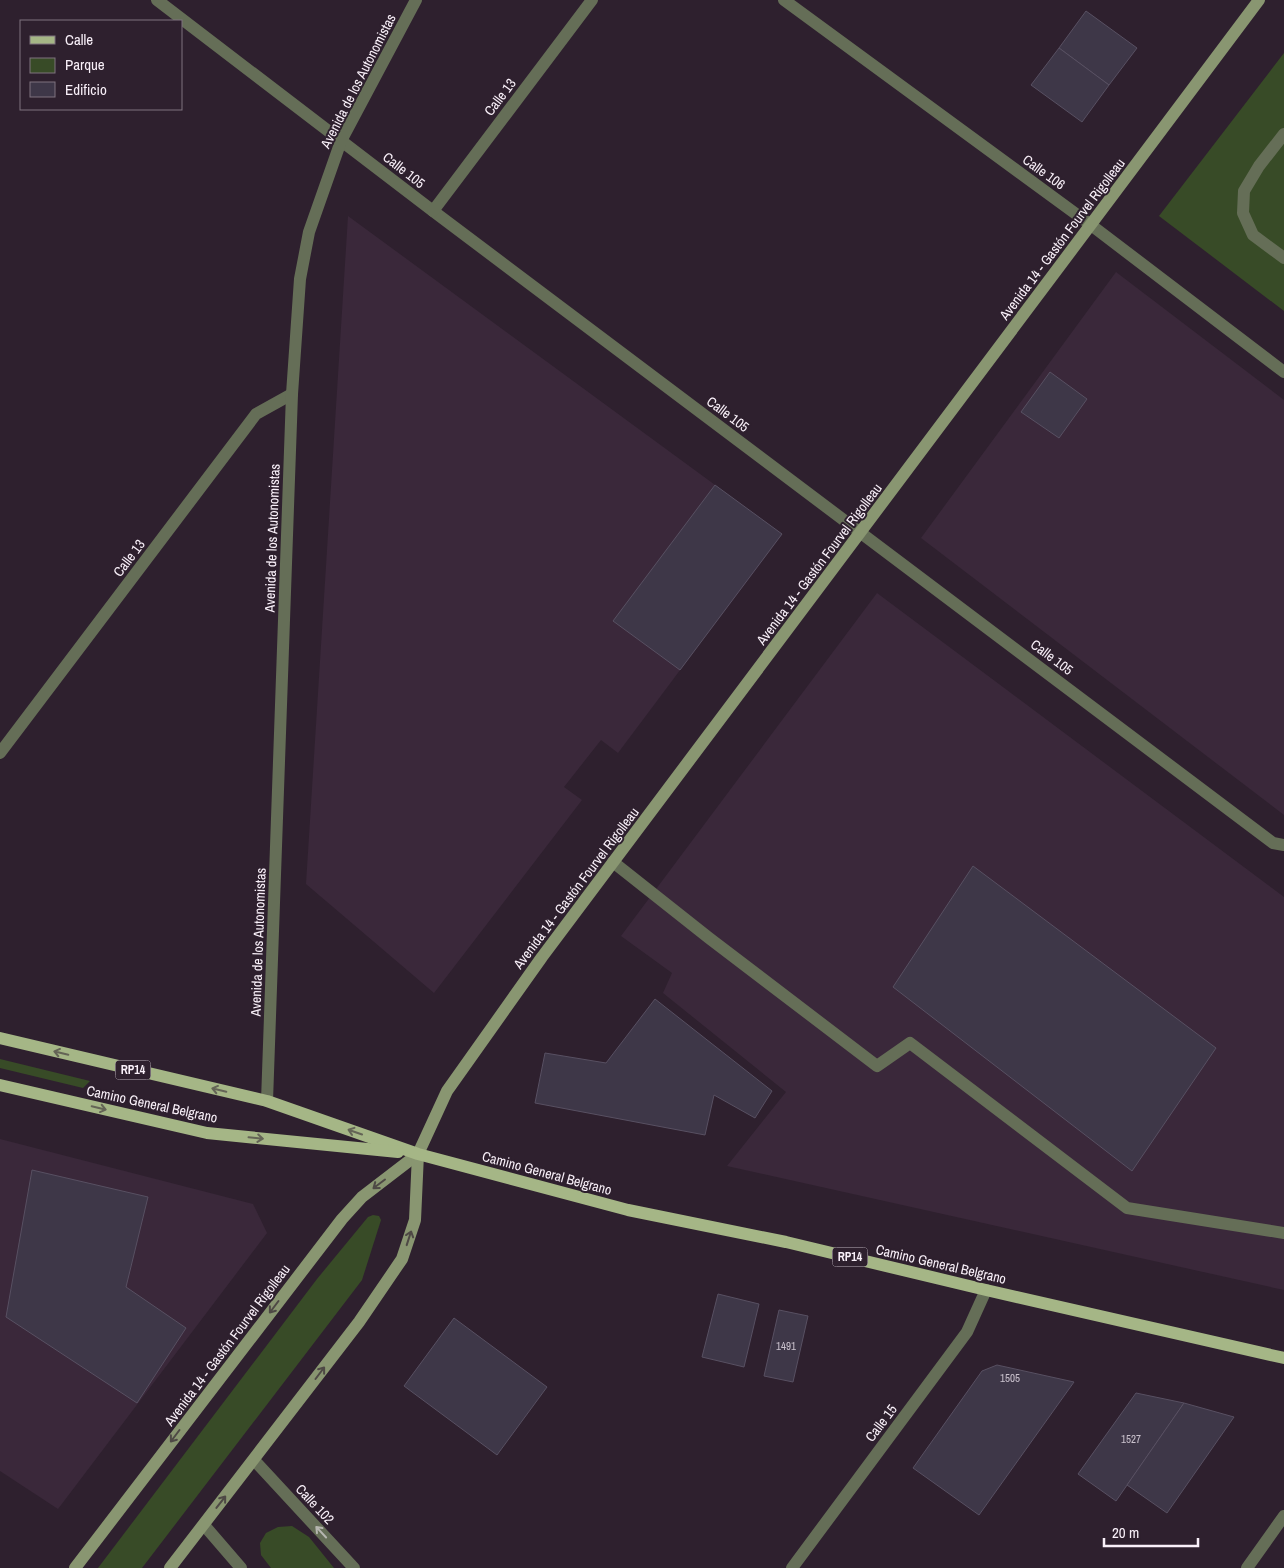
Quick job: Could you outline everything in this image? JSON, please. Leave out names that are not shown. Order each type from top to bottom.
[{"type":"main road","name":"Avenida 14 - Gastón Fourvel Rigolleau","points":[[170,1568],[359,1322],[402,1259],[415,1220],[418,1154],[447,1091],[542,957],[1260,0]]},
{"type":"main road","name":"Camino General Belgrano","points":[[0,1038],[267,1101],[418,1154],[628,1210],[786,1242],[1284,1358]]},
{"type":"main road","name":"Camino General Belgrano","points":[[0,1085],[207,1133],[418,1154]]},
{"type":"main road","name":"Avenida 14 - Gastón Fourvel Rigolleau","points":[[75,1568],[342,1219],[362,1197],[418,1154]]},
{"type":"street","name":"Calle 105","points":[[157,0],[433,211],[1273,843],[1284,845]]},
{"type":"street","name":"Avenida de los Autonomistas","points":[[267,1101],[292,394],[300,279],[309,232],[341,140],[416,0]]},
{"type":"street","name":"Calle 13","points":[[433,211],[592,0]]},
{"type":"street","name":"Calle 106","points":[[784,0],[1091,225],[1284,372]]},
{"type":"street","points":[[1284,134],[1259,166],[1244,191],[1243,213],[1253,234],[1284,258]]},
{"type":"street","name":"Calle 13","points":[[0,753],[256,414],[292,394]]},
{"type":"street","points":[[613,862],[708,938],[876,1066],[910,1043],[1127,1208],[1284,1233]]},
{"type":"street","name":"Calle 15","points":[[792,1568],[967,1332],[986,1290]]},
{"type":"street","name":"Calle 102","points":[[254,1460],[354,1568]]},
{"type":"street","points":[[1247,1568],[1284,1516]]},
{"type":"street","points":[[204,1524],[241,1568]]},
{"type":"shaded area","points":[[348,216],[782,534],[618,753],[601,740],[564,787],[582,800],[434,993],[306,884]]},
{"type":"shaded area","points":[[1116,272],[1284,400],[1284,815],[921,538]]},
{"type":"shaded area","points":[[877,593],[1284,897],[1284,1290],[727,1166],[786,1092],[663,993],[672,973],[621,936]]},
{"type":"shaded area","points":[[0,1139],[253,1204],[267,1233],[58,1509],[0,1471]]},
{"type":"green space","points":[[1284,53],[1284,311],[1159,216]]},
{"type":"green space","points":[[0,1059],[90,1081],[83,1088],[0,1068]]},
{"type":"green space","points":[[373,1215],[379,1216],[381,1220],[362,1280],[142,1568],[98,1568],[317,1279],[368,1217]]},
{"type":"green space","points":[[292,1526],[309,1537],[334,1568],[271,1568],[261,1555],[260,1543],[266,1533],[278,1527]]},
{"type":"building","points":[[1086,11],[1137,48],[1109,85],[1059,48]]},
{"type":"building","points":[[1059,48],[1109,85],[1082,122],[1031,85]]},
{"type":"building","points":[[1050,372],[1087,399],[1059,438],[1021,412]]},
{"type":"building","points":[[715,485],[782,534],[680,670],[613,621]]},
{"type":"building","points":[[973,866],[1216,1048],[1132,1171],[893,987]]},
{"type":"building","points":[[655,999],[772,1091],[755,1118],[714,1095],[705,1135],[535,1103],[545,1053],[606,1063]]},
{"type":"building","points":[[32,1170],[148,1197],[126,1287],[186,1328],[137,1403],[6,1317]]},
{"type":"building","points":[[718,1294],[759,1304],[744,1367],[702,1357]]},
{"type":"building","points":[[779,1310],[808,1316],[793,1382],[764,1376]]},
{"type":"building","points":[[454,1318],[547,1387],[497,1455],[404,1386]]},
{"type":"building","points":[[997,1365],[1074,1382],[979,1515],[913,1468],[982,1371]]},
{"type":"building","points":[[1136,1393],[1184,1403],[1116,1501],[1078,1474]]},
{"type":"building","points":[[1184,1403],[1234,1417],[1167,1513],[1127,1485]]}]
